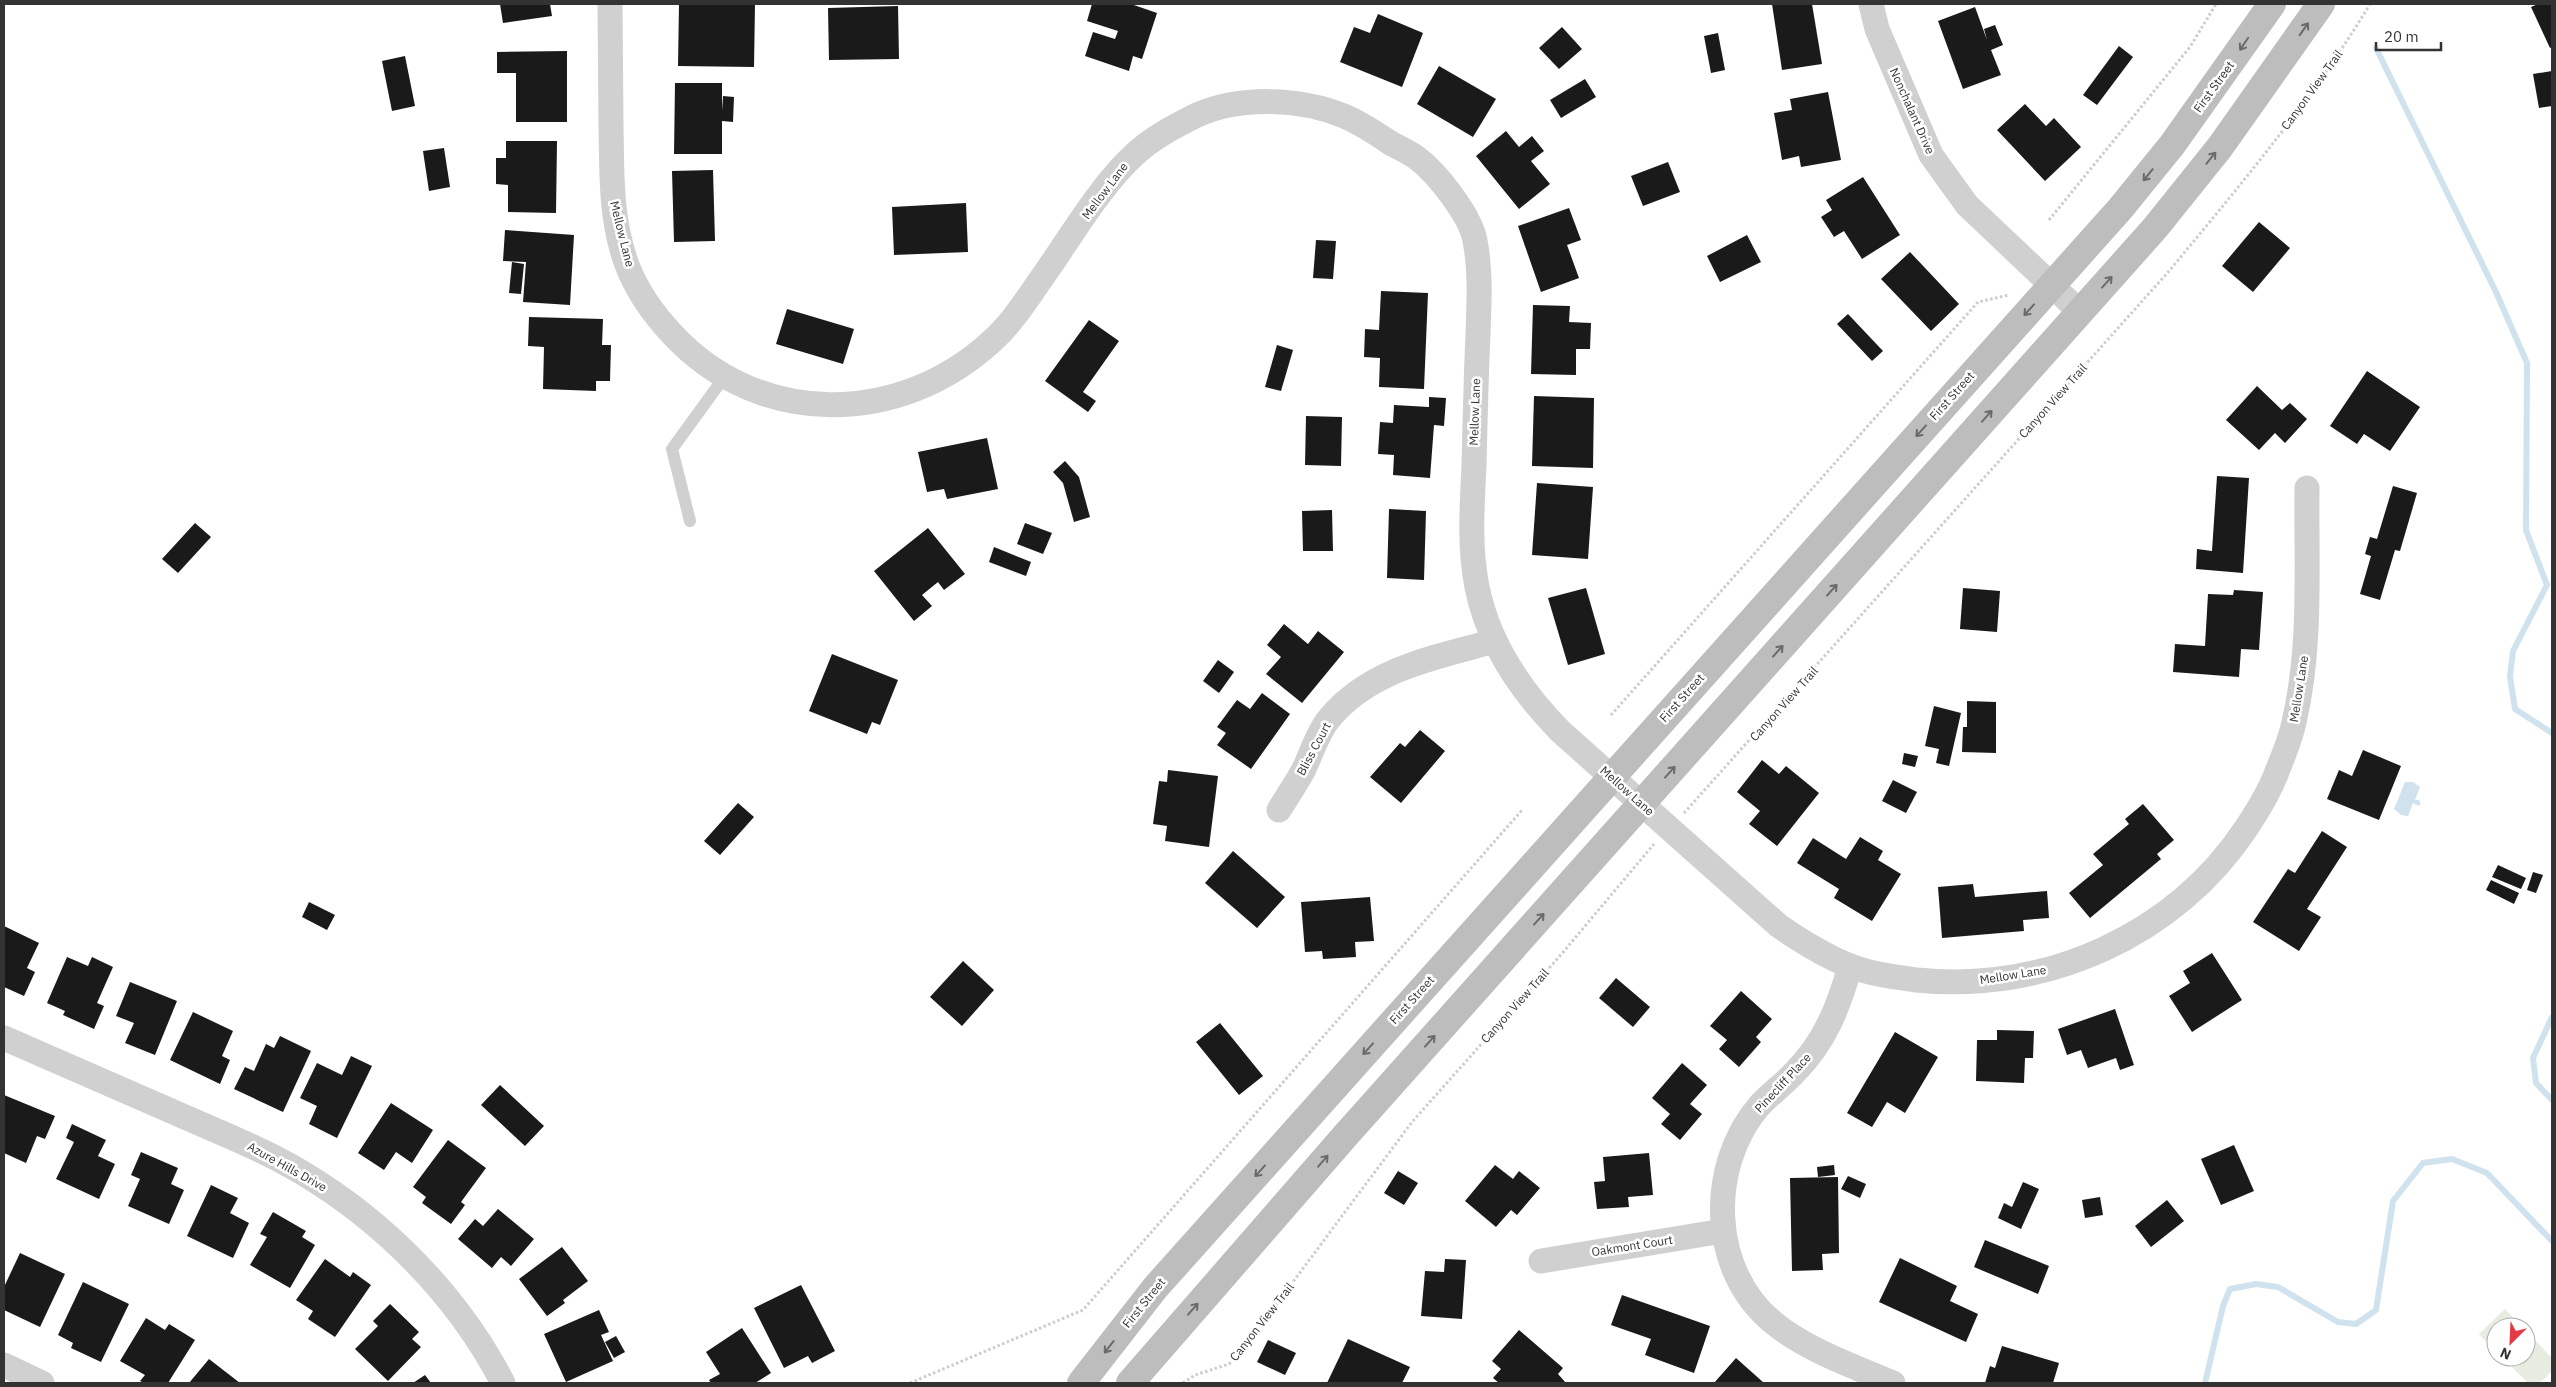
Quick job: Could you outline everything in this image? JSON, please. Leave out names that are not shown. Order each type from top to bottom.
[{"type":"main road","name":"First Street","points":[[1080,1383],[1155,1288],[2120,209],[2172,145],[2272,4]]},
{"type":"main road","points":[[1130,1383],[1345,1136],[2156,228],[2220,147],[2321,4]]},
{"type":"street","name":"Mellow Lane","points":[[610,4],[612,207],[627,265],[643,297],[660,322],[685,348],[724,376],[739,384],[773,397],[808,404],[838,406],[867,403],[903,395],[952,373],[994,340],[1018,312],[1116,174],[1136,153],[1161,133],[1202,113],[1248,102],[1293,102],[1341,114],[1380,134],[1418,158],[1450,191],[1475,236],[1479,294],[1471,546],[1478,592],[1495,641],[1514,675],[1536,707],[1611,777],[1779,926],[1810,947],[1850,966],[1898,978],[1943,982],[1991,981],[2041,972],[2085,958],[2126,939],[2170,910],[2208,876],[2236,844],[2260,807],[2278,771],[2294,723],[2305,654],[2307,488]]},
{"type":"street","name":"Nonchalant Drive","points":[[1871,4],[1877,30],[1931,156],[1967,205],[2080,312]]},
{"type":"street","name":"Bliss Court","points":[[1279,810],[1303,772],[1327,720],[1353,696],[1378,679],[1406,666],[1495,641]]},
{"type":"street","name":"Pinecliff Place","points":[[1850,966],[1839,1006],[1820,1042],[1796,1071],[1759,1106],[1737,1139],[1723,1183],[1723,1231],[1729,1254],[1741,1282],[1755,1304],[1774,1323],[1806,1345],[1893,1383]]},
{"type":"street","name":"Azure Hills Drive","points":[[4,1038],[242,1142],[301,1172],[346,1202],[387,1235],[430,1278],[460,1315],[494,1364],[503,1383]]},
{"type":"street","name":"Oakmont Court","points":[[1541,1261],[1723,1231]]},
{"type":"street","points":[[4,1365],[42,1383]]},
{"type":"lane","points":[[690,521],[672,449],[724,376]]},
{"type":"path","points":[[2048,220],[2190,47],[2216,4]]},
{"type":"path","name":"Canyon View Trail","points":[[1183,1383],[1195,1375],[1229,1364],[1244,1349],[1412,1122],[1559,957],[1615,889],[1669,828],[1708,789],[2170,270],[2241,184],[2303,104],[2350,37],[2370,4]]},
{"type":"path","points":[[1611,715],[1978,302],[2015,294]]},
{"type":"path","points":[[910,1383],[1083,1310],[1523,809]]},
{"type":"shaded area","points":[[2505,1309],[2513,1317],[2497,1317]]},
{"type":"shaded area","points":[[2486,1327],[2486,1341],[2479,1334]]},
{"type":"shaded area","points":[[2536,1341],[2552,1358],[2552,1371],[2540,1383],[2528,1383],[2512,1367],[2536,1367]]},
{"type":"water","points":[[2405,782],[2413,782],[2420,787],[2415,800],[2419,800],[2421,804],[2418,806],[2413,803],[2408,816],[2401,815],[2394,809]]},
{"type":"building","points":[[500,4],[550,4],[552,16],[503,23]]},
{"type":"building","points":[[679,4],[755,4],[754,67],[678,66]]},
{"type":"building","points":[[1092,4],[1131,4],[1157,13],[1142,59],[1133,56],[1129,71],[1085,56],[1093,32],[1115,39],[1118,31],[1087,21]]},
{"type":"building","points":[[1772,4],[1812,4],[1822,64],[1782,70]]},
{"type":"building","points":[[2538,4],[2552,4],[2552,47],[2550,48],[2531,7]]},
{"type":"building","points":[[898,6],[899,59],[829,60],[828,8]]},
{"type":"building","points":[[1975,7],[1987,40],[1984,29],[1995,25],[2003,45],[1991,50],[2001,75],[1963,89],[1938,21]]},
{"type":"building","points":[[1378,14],[1423,33],[1402,87],[1340,62],[1354,27],[1370,33]]},
{"type":"building","points":[[1562,27],[1582,49],[1559,69],[1539,48]]},
{"type":"building","points":[[1718,33],[1725,70],[1711,73],[1704,36]]},
{"type":"building","points":[[2119,46],[2133,57],[2097,105],[2083,95]]},
{"type":"building","points":[[567,51],[567,122],[516,122],[516,73],[497,73],[497,52]]},
{"type":"building","points":[[405,56],[415,106],[392,111],[382,61]]},
{"type":"building","points":[[1439,66],[1496,99],[1473,137],[1417,104]]},
{"type":"building","points":[[2552,71],[2552,106],[2539,108],[2533,74]]},
{"type":"building","points":[[1585,79],[1596,97],[1561,118],[1550,100]]},
{"type":"building","points":[[675,83],[722,83],[722,111],[723,96],[734,97],[733,122],[722,121],[722,154],[674,154]]},
{"type":"building","points":[[1828,92],[1841,160],[1801,167],[1799,156],[1782,160],[1774,113],[1792,110],[1790,99]]},
{"type":"building","points":[[2025,104],[2046,126],[2054,118],[2081,147],[2045,181],[1997,130]]},
{"type":"building","points":[[1506,131],[1519,147],[1532,136],[1544,151],[1531,161],[1550,184],[1519,209],[1476,156]]},
{"type":"building","points":[[506,141],[557,141],[556,213],[508,212],[508,185],[496,184],[496,158],[506,158]]},
{"type":"building","points":[[444,148],[450,187],[429,191],[423,151]]},
{"type":"building","points":[[1668,162],[1680,192],[1643,206],[1631,176]]},
{"type":"building","points":[[713,170],[715,241],[674,242],[672,171]]},
{"type":"building","points":[[1863,177],[1900,235],[1862,259],[1844,231],[1834,237],[1821,217],[1832,210],[1826,200]]},
{"type":"building","points":[[966,203],[968,252],[894,255],[892,207]]},
{"type":"building","points":[[1569,208],[1581,240],[1567,245],[1579,278],[1541,292],[1518,226]]},
{"type":"building","points":[[2259,222],[2290,248],[2253,292],[2222,266]]},
{"type":"building","points":[[505,230],[574,235],[570,305],[523,302],[526,262],[503,261]]},
{"type":"building","points":[[1747,235],[1761,262],[1720,282],[1707,256]]},
{"type":"building","points":[[1316,240],[1336,241],[1333,279],[1313,278]]},
{"type":"building","points":[[1910,252],[1959,304],[1931,331],[1881,279]]},
{"type":"building","points":[[512,262],[524,264],[521,294],[509,293]]},
{"type":"building","points":[[1381,291],[1428,293],[1424,389],[1379,387],[1380,358],[1364,357],[1365,329],[1379,330]]},
{"type":"building","points":[[1533,305],[1570,306],[1569,322],[1591,323],[1590,349],[1576,349],[1576,375],[1531,374]]},
{"type":"building","points":[[787,309],[854,329],[843,364],[776,344]]},
{"type":"building","points":[[1848,314],[1883,351],[1872,361],[1837,324]]},
{"type":"building","points":[[529,317],[603,319],[602,345],[611,345],[610,381],[596,381],[596,391],[543,389],[544,347],[528,346]]},
{"type":"building","points":[[1089,320],[1119,341],[1083,392],[1096,401],[1088,412],[1045,381]]},
{"type":"building","points":[[1277,345],[1293,350],[1281,391],[1265,387]]},
{"type":"building","points":[[2367,371],[2420,407],[2390,451],[2364,434],[2357,444],[2330,426]]},
{"type":"building","points":[[2257,386],[2282,410],[2290,403],[2307,419],[2285,443],[2275,433],[2259,450],[2226,420]]},
{"type":"building","points":[[1534,396],[1594,398],[1593,468],[1532,466]]},
{"type":"building","points":[[1429,397],[1446,398],[1444,426],[1434,425],[1430,478],[1393,475],[1394,455],[1378,454],[1380,422],[1393,423],[1394,405],[1429,407]]},
{"type":"building","points":[[1306,416],[1342,417],[1341,466],[1305,465]]},
{"type":"building","points":[[987,438],[998,489],[947,499],[944,489],[927,492],[918,452]]},
{"type":"building","points":[[1065,461],[1079,477],[1090,517],[1074,522],[1063,483],[1053,472]]},
{"type":"building","points":[[2217,476],[2249,478],[2243,573],[2196,569],[2197,549],[2212,551]]},
{"type":"building","points":[[1537,483],[1593,487],[1588,559],[1532,555]]},
{"type":"building","points":[[2393,486],[2417,493],[2400,551],[2395,550],[2380,600],[2360,594],[2371,556],[2365,554],[2370,537],[2377,539]]},
{"type":"building","points":[[1389,509],[1426,511],[1424,580],[1387,578]]},
{"type":"building","points":[[1332,510],[1333,551],[1303,551],[1302,511]]},
{"type":"building","points":[[195,523],[211,537],[178,573],[162,559]]},
{"type":"building","points":[[1025,523],[1052,533],[1043,554],[1017,544]]},
{"type":"building","points":[[928,528],[965,574],[944,590],[938,582],[922,595],[932,606],[914,621],[874,571]]},
{"type":"building","points":[[994,547],[1031,562],[1026,576],[989,562]]},
{"type":"building","points":[[1586,588],[1605,654],[1568,665],[1548,598]]},
{"type":"building","points":[[1963,588],[2000,591],[1997,632],[1960,629]]},
{"type":"building","points":[[2234,590],[2263,592],[2259,650],[2241,649],[2239,677],[2173,672],[2175,644],[2205,646],[2208,594],[2233,595]]},
{"type":"building","points":[[1284,624],[1308,644],[1318,631],[1344,652],[1302,703],[1266,674],[1281,657],[1267,645]]},
{"type":"building","points":[[832,654],[898,680],[880,725],[872,722],[867,734],[809,711]]},
{"type":"building","points":[[1218,660],[1234,672],[1219,693],[1203,681]]},
{"type":"building","points":[[1262,693],[1290,714],[1251,769],[1217,745],[1226,733],[1217,727],[1237,700],[1250,709]]},
{"type":"building","points":[[1967,701],[1996,702],[1996,753],[1962,752],[1963,727],[1967,727]]},
{"type":"building","points":[[1934,706],[1961,713],[1949,766],[1936,763],[1939,749],[1925,746]]},
{"type":"building","points":[[1420,730],[1445,751],[1401,803],[1370,777],[1400,743],[1405,747]]},
{"type":"building","points":[[2363,750],[2401,766],[2379,820],[2327,799],[2339,770],[2352,776]]},
{"type":"building","points":[[1904,753],[1918,756],[1915,767],[1902,764]]},
{"type":"building","points":[[1762,760],[1779,774],[1786,766],[1819,793],[1777,846],[1749,824],[1760,811],[1737,792]]},
{"type":"building","points":[[1168,770],[1218,776],[1209,847],[1165,841],[1167,826],[1153,824],[1159,781],[1167,782]]},
{"type":"building","points":[[1893,780],[1917,792],[1906,813],[1882,801]]},
{"type":"building","points":[[738,803],[754,817],[720,855],[704,841]]},
{"type":"building","points":[[2143,804],[2174,840],[2157,854],[2161,859],[2090,918],[2069,893],[2103,865],[2093,854],[2129,824],[2125,819]]},
{"type":"building","points":[[2322,831],[2347,847],[2307,909],[2321,917],[2299,951],[2253,922],[2288,869],[2295,873]]},
{"type":"building","points":[[1860,837],[1883,851],[1878,860],[1901,874],[1872,921],[1834,898],[1839,889],[1797,863],[1813,838],[1846,859]]},
{"type":"building","points":[[1233,851],[1285,897],[1257,928],[1205,883]]},
{"type":"building","points":[[2498,865],[2526,878],[2521,889],[2492,877]]},
{"type":"building","points":[[2533,872],[2543,875],[2536,893],[2527,890]]},
{"type":"building","points":[[2491,880],[2519,893],[2514,904],[2486,890]]},
{"type":"building","points":[[1973,884],[1975,897],[2047,891],[2049,918],[2023,920],[2024,931],[1942,938],[1938,887]]},
{"type":"building","points":[[1370,897],[1374,941],[1355,942],[1356,957],[1323,959],[1322,951],[1305,952],[1301,902]]},
{"type":"building","points":[[309,902],[335,915],[327,930],[302,917]]},
{"type":"building","points":[[4,926],[39,943],[27,968],[35,972],[24,996],[4,987]]},
{"type":"building","points":[[2212,953],[2242,1000],[2192,1032],[2169,996],[2190,983],[2183,971]]},
{"type":"building","points":[[67,957],[88,966],[92,957],[113,967],[97,1003],[104,1006],[94,1029],[63,1015],[65,1011],[47,1003]]},
{"type":"building","points":[[963,961],[994,990],[962,1026],[930,997]]},
{"type":"building","points":[[1616,978],[1650,1007],[1633,1027],[1599,998]]},
{"type":"building","points":[[130,982],[177,1001],[155,1055],[125,1043],[134,1023],[116,1016]]},
{"type":"building","points":[[1741,991],[1772,1019],[1756,1037],[1761,1042],[1739,1067],[1719,1049],[1727,1040],[1710,1026]]},
{"type":"building","points":[[2115,1009],[2134,1065],[2120,1070],[2116,1058],[2088,1068],[2081,1050],[2067,1055],[2058,1029]]},
{"type":"building","points":[[193,1012],[233,1031],[222,1056],[230,1060],[220,1084],[170,1060]]},
{"type":"building","points":[[1220,1023],[1263,1076],[1239,1095],[1196,1042]]},
{"type":"building","points":[[1997,1030],[2034,1031],[2033,1058],[2025,1058],[2024,1083],[1976,1081],[1977,1040],[1997,1040]]},
{"type":"building","points":[[1895,1032],[1938,1057],[1905,1113],[1887,1102],[1872,1127],[1847,1113]]},
{"type":"building","points":[[280,1036],[311,1051],[283,1112],[234,1089],[245,1067],[254,1071],[266,1044],[274,1048]]},
{"type":"building","points":[[351,1056],[372,1066],[337,1138],[309,1124],[317,1106],[300,1098],[317,1063],[342,1075]]},
{"type":"building","points":[[1682,1063],[1707,1085],[1690,1104],[1702,1114],[1680,1140],[1661,1124],[1670,1114],[1652,1098]]},
{"type":"building","points":[[500,1085],[544,1126],[525,1146],[481,1105]]},
{"type":"building","points":[[4,1095],[55,1116],[45,1139],[37,1136],[26,1163],[4,1153]]},
{"type":"building","points":[[391,1103],[433,1130],[412,1163],[396,1152],[384,1170],[358,1153]]},
{"type":"building","points":[[72,1124],[106,1140],[98,1156],[115,1164],[99,1199],[56,1179],[74,1142],[66,1138]]},
{"type":"building","points":[[448,1140],[486,1168],[461,1202],[465,1205],[451,1224],[422,1203],[426,1197],[413,1187]]},
{"type":"building","points":[[2234,1145],[2254,1191],[2221,1205],[2201,1159]]},
{"type":"building","points":[[141,1152],[178,1168],[171,1184],[184,1190],[169,1224],[128,1206],[140,1179],[131,1175]]},
{"type":"building","points":[[1649,1153],[1653,1195],[1628,1197],[1629,1207],[1597,1209],[1594,1182],[1605,1181],[1603,1157]]},
{"type":"building","points":[[1495,1165],[1513,1179],[1519,1171],[1540,1188],[1517,1215],[1511,1210],[1496,1227],[1465,1201]]},
{"type":"building","points":[[1834,1165],[1835,1175],[1818,1177],[1817,1167]]},
{"type":"building","points":[[1398,1171],[1418,1183],[1404,1205],[1384,1193]]},
{"type":"building","points":[[1848,1176],[1866,1184],[1860,1198],[1841,1189]]},
{"type":"building","points":[[1838,1177],[1839,1253],[1822,1254],[1823,1270],[1792,1271],[1790,1178]]},
{"type":"building","points":[[2023,1182],[2039,1189],[2021,1229],[1998,1218],[2004,1203],[2012,1207]]},
{"type":"building","points":[[211,1185],[238,1198],[230,1213],[249,1223],[233,1258],[187,1236]]},
{"type":"building","points":[[2100,1197],[2103,1215],[2085,1218],[2082,1200]]},
{"type":"building","points":[[2167,1200],[2184,1221],[2151,1247],[2135,1226]]},
{"type":"building","points":[[498,1209],[534,1239],[511,1266],[501,1257],[492,1268],[458,1239],[475,1219],[483,1226]]},
{"type":"building","points":[[273,1212],[306,1231],[302,1237],[315,1245],[290,1288],[250,1265],[267,1237],[260,1234]]},
{"type":"building","points":[[1985,1240],[2049,1266],[2038,1294],[1974,1267]]},
{"type":"building","points":[[562,1247],[588,1281],[563,1300],[565,1303],[547,1316],[519,1279]]},
{"type":"building","points":[[20,1253],[65,1274],[40,1327],[4,1310],[4,1287]]},
{"type":"building","points":[[1900,1258],[1957,1286],[1950,1301],[1978,1314],[1966,1342],[1879,1302]]},
{"type":"building","points":[[325,1259],[350,1277],[353,1272],[371,1285],[335,1337],[308,1319],[313,1311],[296,1300]]},
{"type":"building","points":[[1445,1259],[1466,1260],[1462,1319],[1421,1316],[1425,1271],[1444,1272]]},
{"type":"building","points":[[83,1282],[129,1304],[101,1362],[71,1348],[73,1343],[58,1335]]},
{"type":"building","points":[[801,1285],[835,1351],[812,1363],[808,1356],[784,1368],[754,1308]]},
{"type":"building","points":[[1622,1295],[1710,1326],[1694,1373],[1645,1355],[1651,1339],[1611,1325]]},
{"type":"building","points":[[390,1304],[419,1332],[412,1339],[421,1347],[388,1381],[355,1349],[378,1326],[373,1321]]},
{"type":"building","points":[[599,1310],[609,1332],[601,1335],[613,1361],[566,1382],[544,1334]]},
{"type":"building","points":[[146,1318],[165,1330],[169,1324],[195,1340],[168,1383],[144,1383],[140,1381],[145,1375],[120,1361]]},
{"type":"building","points":[[742,1328],[771,1373],[755,1383],[711,1383],[709,1380],[720,1374],[706,1352]]},
{"type":"building","points":[[1519,1330],[1563,1368],[1558,1374],[1566,1383],[1499,1383],[1493,1378],[1501,1369],[1492,1361]]},
{"type":"building","points":[[616,1336],[625,1352],[614,1358],[605,1342]]},
{"type":"building","points":[[1348,1339],[1410,1367],[1402,1383],[1327,1383]]},
{"type":"building","points":[[1268,1340],[1296,1353],[1285,1375],[1257,1362]]},
{"type":"building","points":[[2002,1346],[2059,1363],[2053,1383],[1985,1383],[1990,1366],[1995,1368]]},
{"type":"building","points":[[1736,1358],[1764,1383],[1714,1383]]},
{"type":"building","points":[[209,1359],[240,1383],[189,1383]]},
{"type":"building","points":[[425,1375],[431,1383],[413,1383]]},
{"type":"waterway","points":[[2376,48],[2496,292],[2527,363],[2526,530],[2547,585],[2513,651],[2510,677],[2515,709],[2552,733]]},
{"type":"waterway","points":[[2552,1017],[2533,1058],[2536,1083],[2552,1100]]},
{"type":"waterway","points":[[2205,1383],[2223,1306],[2230,1289],[2256,1284],[2278,1287],[2338,1322],[2356,1324],[2376,1310],[2393,1201],[2423,1163],[2452,1159],[2487,1173],[2552,1241]]}]
